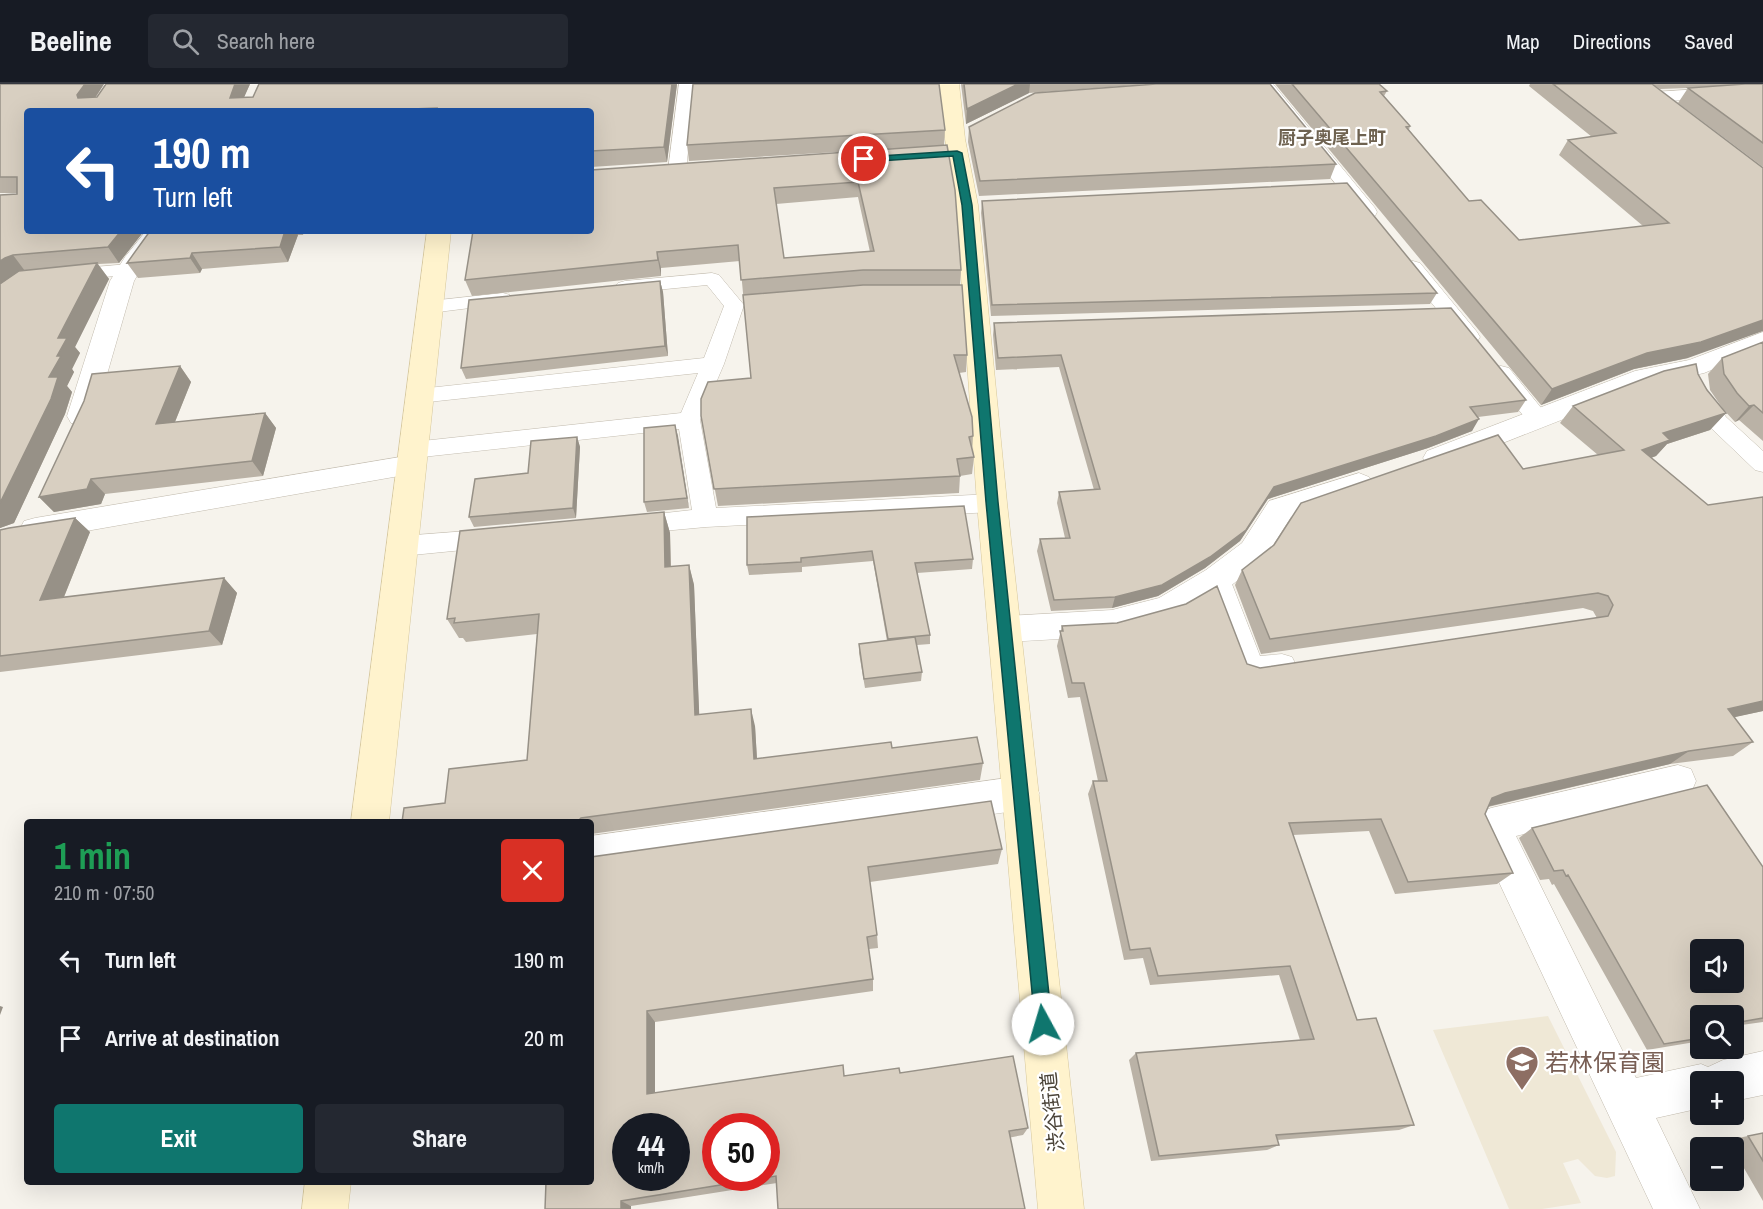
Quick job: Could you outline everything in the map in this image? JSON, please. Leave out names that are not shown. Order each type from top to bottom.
[{"type":"main road","name":"渋谷街道","points":[[949,84],[953,145],[979,205],[976,310],[992,502],[1061,1209]]},
{"type":"main road","points":[[370,819],[439,234]]},
{"type":"main road","points":[[325,1209],[328,1185]]},
{"type":"street","points":[[1646,90],[1681,117]]},
{"type":"street","points":[[656,173],[701,170]]},
{"type":"street","points":[[71,436],[81,415],[122,281],[156,234]]},
{"type":"street","points":[[1417,465],[1644,377],[1695,367],[1763,340]]},
{"type":"street","points":[[42,499],[18,533],[412,458]]},
{"type":"street","points":[[1005,629],[1112,623],[1168,608],[1217,579],[1253,551],[1280,509],[1383,476]]},
{"type":"street","points":[[1677,1209],[1491,825],[1678,781]]},
{"type":"street","points":[[594,854],[1021,793]]},
{"type":"street","points":[[1744,1077],[1763,1073]]},
{"type":"street","points":[[1627,1102],[1690,1088]]},
{"type":"lane","points":[[677,171],[687,84]]},
{"type":"lane","points":[[1265,84],[1376,222]]},
{"type":"lane","points":[[1646,90],[1763,90]]},
{"type":"lane","points":[[1323,187],[1347,186]]},
{"type":"lane","points":[[1398,249],[1538,419]]},
{"type":"lane","points":[[0,297],[27,279],[129,270]]},
{"type":"lane","points":[[606,289],[712,279],[735,305]]},
{"type":"lane","points":[[430,307],[524,297]]},
{"type":"lane","points":[[735,305],[758,303]]},
{"type":"lane","points":[[706,518],[689,420],[735,305]]},
{"type":"lane","points":[[1426,313],[1450,312]]},
{"type":"lane","points":[[419,396],[713,364]]},
{"type":"lane","points":[[1695,367],[1697,393],[1718,422],[1763,464]]},
{"type":"lane","points":[[412,458],[689,420]]},
{"type":"lane","points":[[612,527],[706,518],[992,502]]},
{"type":"lane","points":[[402,546],[519,536]]},
{"type":"lane","points":[[1217,579],[1251,669],[1308,661]]},
{"type":"shaded area","name":"若林保育園","points":[[1548,1016],[1616,1152],[1615,1176],[1607,1178],[1595,1176],[1578,1159],[1563,1163],[1581,1203],[1542,1209],[1509,1209],[1433,1030]]},
{"type":"building","points":[[0,84],[85,84],[77,95],[78,98],[97,97],[106,84],[235,84],[230,98],[253,97],[259,84],[672,84],[664,147],[594,151],[594,108],[24,108],[24,234],[119,234],[108,247],[13,255],[0,261],[0,195],[17,194],[17,177],[0,177]]},
{"type":"building","points":[[693,84],[939,84],[945,130],[687,145]]},
{"type":"building","points":[[964,84],[1018,84],[967,109]]},
{"type":"building","points":[[1156,84],[1270,84],[1336,164],[980,181],[969,127],[1035,93]]},
{"type":"building","points":[[1292,84],[1379,84],[1387,91],[1380,92],[1410,126],[1406,127],[1469,201],[1481,200],[1519,240],[1669,223],[1568,140],[1616,133],[1553,84],[1652,84],[1763,168],[1763,320],[1701,342],[1647,353],[1552,389]]},
{"type":"building","points":[[1763,84],[1763,143],[1688,88]]},
{"type":"building","points":[[947,145],[955,190],[961,270],[863,270],[741,280],[738,245],[657,252],[658,260],[465,280],[473,234],[594,234],[594,170]],"holes":[[[858,182],[874,251],[784,258],[774,188]]]},
{"type":"building","points":[[1347,183],[1437,293],[992,305],[982,201]]},
{"type":"building","points":[[148,234],[284,234],[280,247],[192,253],[190,258],[127,263]]},
{"type":"building","points":[[97,263],[58,338],[67,338],[57,356],[61,356],[49,377],[58,377],[51,399],[0,503],[0,284],[19,271]]},
{"type":"building","points":[[660,281],[665,346],[461,368],[469,300]]},
{"type":"building","points":[[863,285],[962,285],[967,355],[954,355],[972,417],[973,436],[969,437],[974,457],[957,459],[960,476],[714,489],[701,416],[701,399],[708,382],[751,378],[743,295]]},
{"type":"building","points":[[1451,308],[1526,400],[1470,407],[1479,419],[1436,436],[1274,487],[1246,530],[1210,557],[1162,585],[1115,597],[1054,600],[1040,539],[1070,538],[1059,492],[1100,489],[1061,355],[998,358],[994,323]]},
{"type":"building","points":[[1763,342],[1763,413],[1754,405],[1749,406],[1737,393],[1724,374],[1722,358]]},
{"type":"building","points":[[1696,364],[1698,374],[1707,390],[1726,413],[1663,433],[1670,440],[1642,450],[1708,505],[1763,497],[1763,701],[1728,709],[1753,742],[1689,751],[1505,793],[1492,798],[1485,814],[1513,873],[1408,882],[1381,819],[1289,823],[1357,1020],[1376,1018],[1414,1125],[1276,1135],[1279,1145],[1159,1156],[1136,1053],[1314,1039],[1290,966],[1158,976],[1150,948],[1130,950],[1093,781],[1107,781],[1084,683],[1072,683],[1060,631],[1063,631],[1062,626],[1117,623],[1186,604],[1217,586],[1247,664],[1260,668],[1608,616],[1613,605],[1608,596],[1598,593],[1270,639],[1242,570],[1274,545],[1301,503],[1498,435],[1523,469],[1624,450],[1573,406],[1664,371]]},
{"type":"building","points":[[180,366],[156,424],[265,413],[252,461],[91,479],[87,489],[39,497],[84,401],[92,374]]},
{"type":"building","points":[[675,425],[687,498],[644,502],[644,428]]},
{"type":"building","points":[[577,437],[573,508],[469,517],[475,479],[528,473],[531,441]]},
{"type":"building","points":[[964,506],[973,559],[915,563],[930,635],[888,639],[872,551],[801,558],[801,562],[747,565],[747,517]]},
{"type":"building","points":[[664,512],[665,567],[689,565],[695,715],[751,709],[754,759],[891,742],[892,748],[977,737],[983,763],[580,819],[402,819],[404,808],[445,803],[449,769],[527,760],[539,614],[454,623],[455,618],[447,619],[460,531]]},
{"type":"building","points":[[75,518],[40,600],[224,578],[209,631],[0,656],[0,530]]},
{"type":"building","points":[[915,637],[922,672],[864,679],[859,644]]},
{"type":"building","points":[[1707,785],[1763,867],[1763,1018],[1744,1021],[1744,1005],[1690,1005],[1690,1040],[1664,1044],[1568,875],[1566,876],[1563,870],[1554,871],[1532,828]]},
{"type":"building","points":[[991,801],[1002,849],[868,867],[877,935],[867,937],[873,979],[647,1011],[647,1094],[843,1065],[844,1076],[899,1068],[900,1073],[1013,1056],[1028,1128],[1009,1131],[1025,1209],[778,1209],[780,1113],[702,1113],[702,1188],[690,1190],[690,1113],[612,1113],[612,1191],[683,1191],[621,1201],[621,1209],[545,1209],[546,1185],[594,1185],[594,857]]},
{"type":"building","points":[[1763,1133],[1763,1161],[1748,1136]]},
{"type":"place","name":"若林保育園","points":[[1522,1091]]},
{"type":"district","name":"厨子奥尾上町","points":[[1332,137]]},
{"type":"route","points":[[864,159],[957,153],[967,205],[992,502],[1043,1024]]}]
